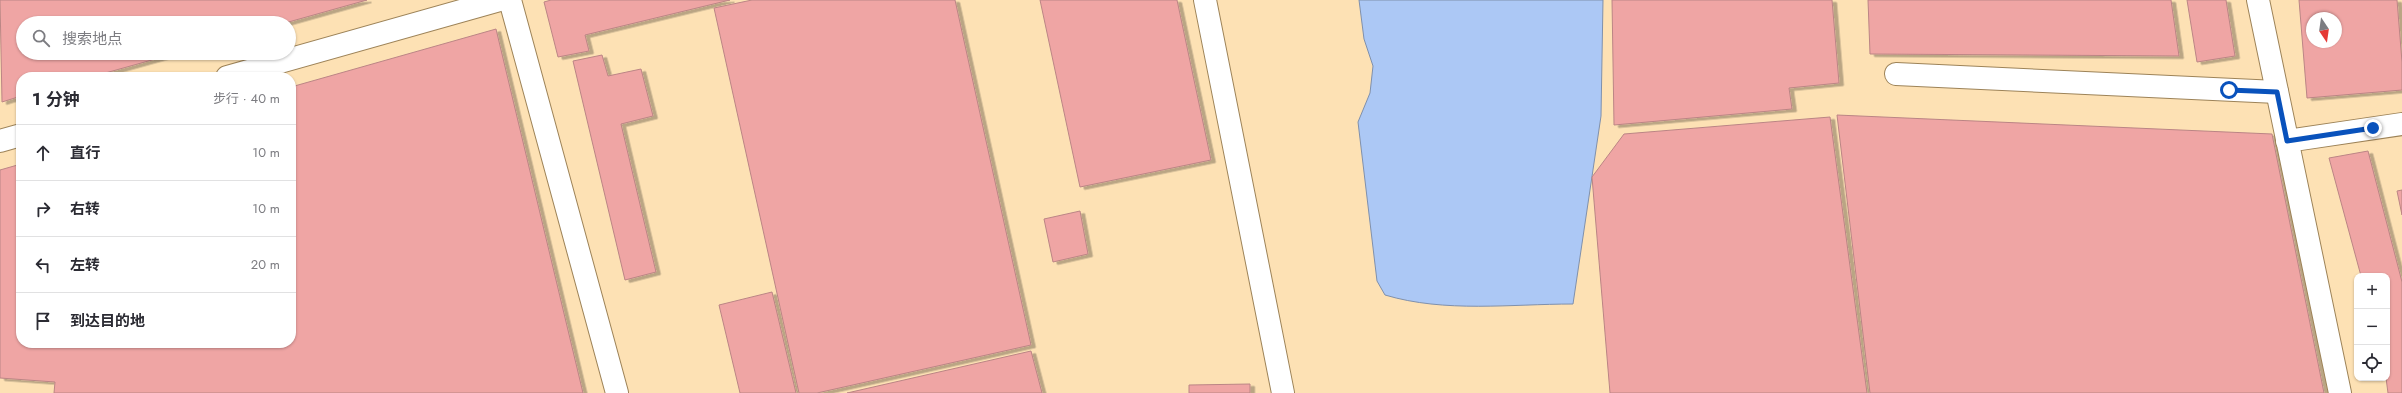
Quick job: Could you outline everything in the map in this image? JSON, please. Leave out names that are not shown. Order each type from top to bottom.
[{"type":"street","points":[[296,58],[500,0]]},
{"type":"street","points":[[510,0],[618,393]]},
{"type":"street","points":[[1205,0],[1283,393]]},
{"type":"street","points":[[2258,0],[2340,393]]},
{"type":"street","points":[[245,72],[287,60]]},
{"type":"street","points":[[1896,74],[2277,92]]},
{"type":"street","points":[[2287,141],[2402,124]]},
{"type":"street","points":[[0,141],[16,136]]},
{"type":"water","points":[[1359,0],[1603,0],[1601,116],[1573,304],[1455,306],[1408,301],[1385,295],[1377,281],[1358,122],[1370,93],[1373,66],[1364,39]]},
{"type":"building","points":[[0,0],[367,0],[296,20],[296,16],[16,16],[16,60],[152,60],[109,72],[16,72],[16,98],[2,102]]},
{"type":"building","points":[[551,0],[730,0],[585,35],[589,51],[558,57],[544,2]]},
{"type":"building","points":[[752,0],[955,0],[1031,345],[817,393],[799,393],[714,8]]},
{"type":"building","points":[[1040,0],[1177,0],[1211,160],[1080,187]]},
{"type":"building","points":[[1612,0],[1832,0],[1839,83],[1789,88],[1792,109],[1614,125]]},
{"type":"building","points":[[1868,0],[2171,0],[2179,56],[1870,54]]},
{"type":"building","points":[[2187,0],[2226,0],[2235,56],[2197,62]]},
{"type":"building","points":[[2299,0],[2397,0],[2402,62],[2402,90],[2307,98]]},
{"type":"building","points":[[496,29],[583,393],[54,393],[55,382],[0,378],[0,170],[16,165],[16,348],[296,348],[296,86]]},
{"type":"building","points":[[602,55],[608,76],[641,69],[653,116],[621,124],[656,272],[625,280],[573,61]]},
{"type":"building","points":[[1837,115],[2272,134],[2324,393],[1870,393]]},
{"type":"building","points":[[1830,117],[1867,393],[1610,393],[1592,177],[1624,134]]},
{"type":"building","points":[[2368,151],[2402,282],[2402,393],[2388,393],[2386,381],[2390,381],[2390,273],[2360,273],[2329,158]]},
{"type":"building","points":[[2402,190],[2402,215],[2397,191]]},
{"type":"building","points":[[1080,211],[1088,254],[1053,262],[1044,219]]},
{"type":"building","points":[[772,292],[796,393],[740,393],[719,305]]},
{"type":"building","points":[[1031,351],[1042,393],[847,393]]},
{"type":"building","points":[[1250,384],[1250,393],[1189,393],[1189,385]]},
{"type":"route","points":[[2229,90],[2277,92],[2287,141],[2373,128]]}]
